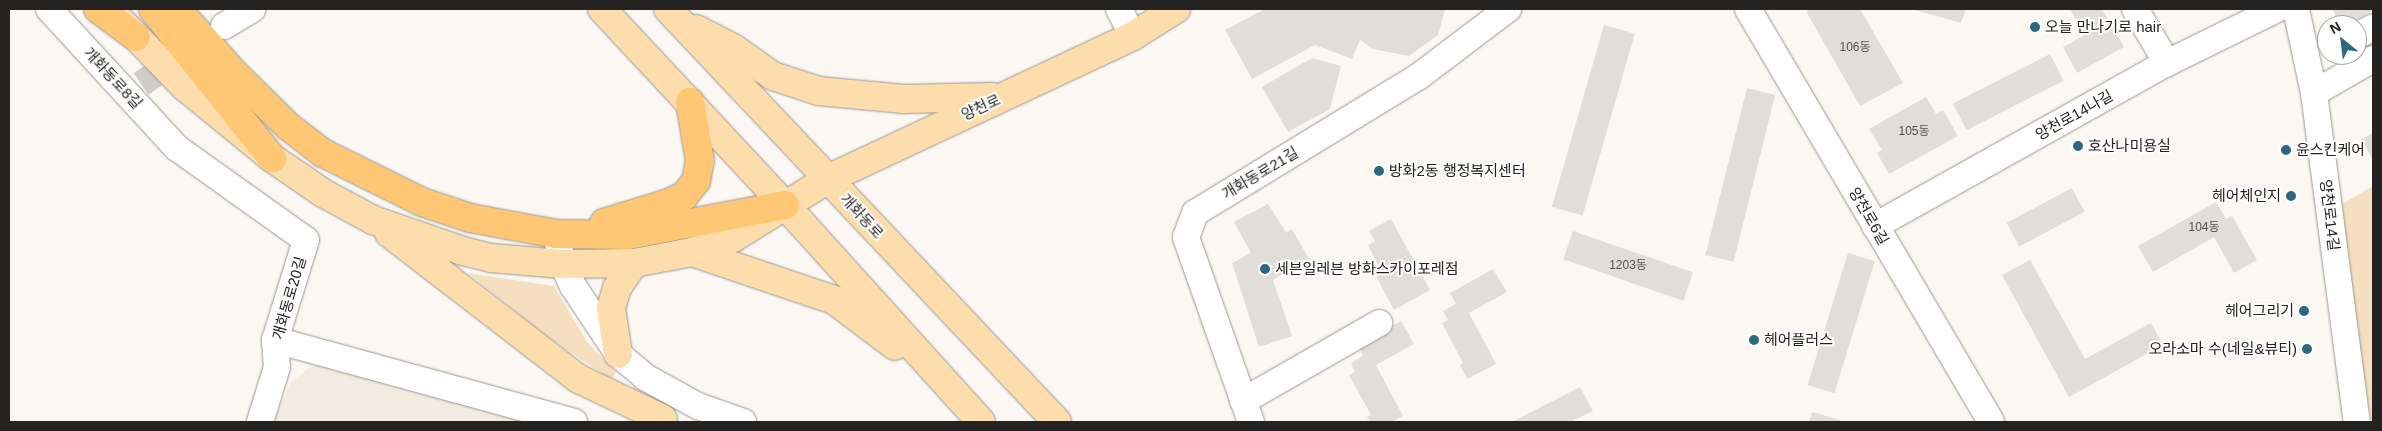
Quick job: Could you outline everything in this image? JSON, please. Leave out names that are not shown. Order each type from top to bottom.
[{"type":"highway","points":[[98,9],[136,37]]},
{"type":"highway","points":[[153,9],[272,158]]},
{"type":"highway","points":[[177,9],[234,74],[289,127],[323,153],[422,202],[470,218],[556,234],[637,233],[785,205]]},
{"type":"highway","points":[[556,234],[631,216],[684,196],[696,182],[700,161],[690,102]]},
{"type":"main road","points":[[109,9],[185,87],[272,158],[323,194],[373,220],[549,359],[577,378],[660,421]]},
{"type":"main road","points":[[602,9],[785,205],[935,374],[981,422]]},
{"type":"main road","name":"양천로","points":[[373,220],[491,258],[563,264],[634,263],[692,252],[733,238],[828,179],[1133,36],[1176,9]]},
{"type":"main road","points":[[674,15],[732,48],[773,76],[819,91],[904,99],[1004,97]]},
{"type":"main road","name":"개화동로","points":[[674,15],[1057,422]]},
{"type":"main road","points":[[692,252],[834,300],[935,374]]},
{"type":"main road","points":[[618,354],[611,308],[617,288],[634,263]]},
{"type":"street","name":"개화동로8길","points":[[48,9],[134,90],[177,148]]},
{"type":"street","points":[[224,26],[252,9]]},
{"type":"street","points":[[1119,9],[1133,36]]},
{"type":"street","name":"개화동로21길","points":[[1247,412],[1186,237],[1195,213],[1418,77],[1508,9]]},
{"type":"street","points":[[2135,9],[2167,63]]},
{"type":"street","name":"양천로14나길","points":[[1875,226],[2167,63],[2277,9]]},
{"type":"street","name":"양천로14길","points":[[2296,9],[2314,92],[2357,422]]},
{"type":"street","name":"양천로6길","points":[[1753,10],[1875,226],[1991,422]]},
{"type":"street","points":[[2314,92],[2373,60]]},
{"type":"street","name":"개화동로20길","points":[[177,148],[306,240],[275,340],[277,367],[260,422]]},
{"type":"street","points":[[556,234],[563,264],[594,322],[618,354],[645,377],[698,406],[742,422]]},
{"type":"street","points":[[1247,412],[1379,323]]},
{"type":"street","points":[[275,340],[574,422]]},
{"type":"shaded area","points":[[2373,186],[2373,419],[2371,420],[2337,207]]},
{"type":"shaded area","points":[[468,273],[554,286],[587,342],[616,372],[612,380],[545,335]]},
{"type":"shaded area","points":[[321,364],[561,422],[273,422],[291,382],[309,368]]},
{"type":"building","points":[[1265,9],[1445,9],[1438,35],[1409,56],[1373,49],[1360,40],[1352,59],[1315,45],[1252,79],[1225,30]]},
{"type":"building","points":[[1808,9],[1860,9],[1903,83],[1860,106],[1807,13]]},
{"type":"building","points":[[1912,9],[1966,9],[1961,23]]},
{"type":"building","points":[[2070,9],[2102,9],[2124,47],[2077,73],[2063,47],[2085,35]]},
{"type":"building","points":[[2332,9],[2373,9],[2365,15],[2335,15]]},
{"type":"building","points":[[1604,25],[1635,34],[1583,215],[1552,207]]},
{"type":"building","points":[[2050,54],[2064,81],[1967,130],[1953,103]]},
{"type":"building","points":[[1312,58],[1341,66],[1330,109],[1288,132],[1262,87]]},
{"type":"building","points":[[1747,88],[1775,95],[1734,262],[1705,255]]},
{"type":"building","points":[[1926,97],[1936,114],[1943,110],[1958,136],[1889,174],[1877,153],[1882,150],[1869,129]]},
{"type":"building","points":[[2373,133],[2373,161],[2362,139]]},
{"type":"building","points":[[2072,188],[2085,212],[2019,247],[2007,223]]},
{"type":"building","points":[[2216,202],[2226,219],[2232,216],[2257,260],[2234,273],[2214,237],[2153,272],[2138,246]]},
{"type":"building","points":[[1268,204],[1286,232],[1292,229],[1309,259],[1273,280],[1292,336],[1259,347],[1232,263],[1251,253],[1234,222]]},
{"type":"building","points":[[1391,219],[1430,290],[1394,310],[1376,276],[1382,273],[1368,245],[1375,241],[1369,231]]},
{"type":"building","points":[[1573,231],[1693,272],[1683,301],[1563,259]]},
{"type":"building","points":[[1848,253],[1875,261],[1834,393],[1808,385]]},
{"type":"building","points":[[2030,260],[2085,359],[2151,323],[2163,345],[2069,397],[2002,275]]},
{"type":"building","points":[[1493,269],[1507,292],[1469,313],[1496,364],[1467,379],[1460,365],[1463,363],[1442,323],[1448,320],[1443,311],[1456,304],[1450,293]]},
{"type":"building","points":[[1401,321],[1414,344],[1376,365],[1403,416],[1392,422],[1370,422],[1367,417],[1371,415],[1349,375],[1355,372],[1351,363],[1363,356],[1358,345]]},
{"type":"building","points":[[1580,387],[1593,411],[1570,422],[1512,422]]},
{"type":"building","points":[[1812,412],[1840,420],[1840,422],[1809,422]]},
{"type":"tunnel","points":[[141,84],[183,55]]},
{"type":"place","name":"오늘 만나기로 hair","points":[[2035,27]]},
{"type":"place","name":"호산나미용실","points":[[2078,146]]},
{"type":"place","name":"윤스킨케어","points":[[2286,150]]},
{"type":"place","name":"방화2동 행정복지센터","points":[[1379,171]]},
{"type":"place","name":"헤어체인지","points":[[2291,196]]},
{"type":"place","name":"세븐일레븐 방화스카이포레점","points":[[1265,269]]},
{"type":"place","name":"헤어그리기","points":[[2304,311]]},
{"type":"place","name":"헤어플러스","points":[[1754,340]]},
{"type":"place","name":"오라소마 수(네일&뷰티)","points":[[2307,349]]}]
